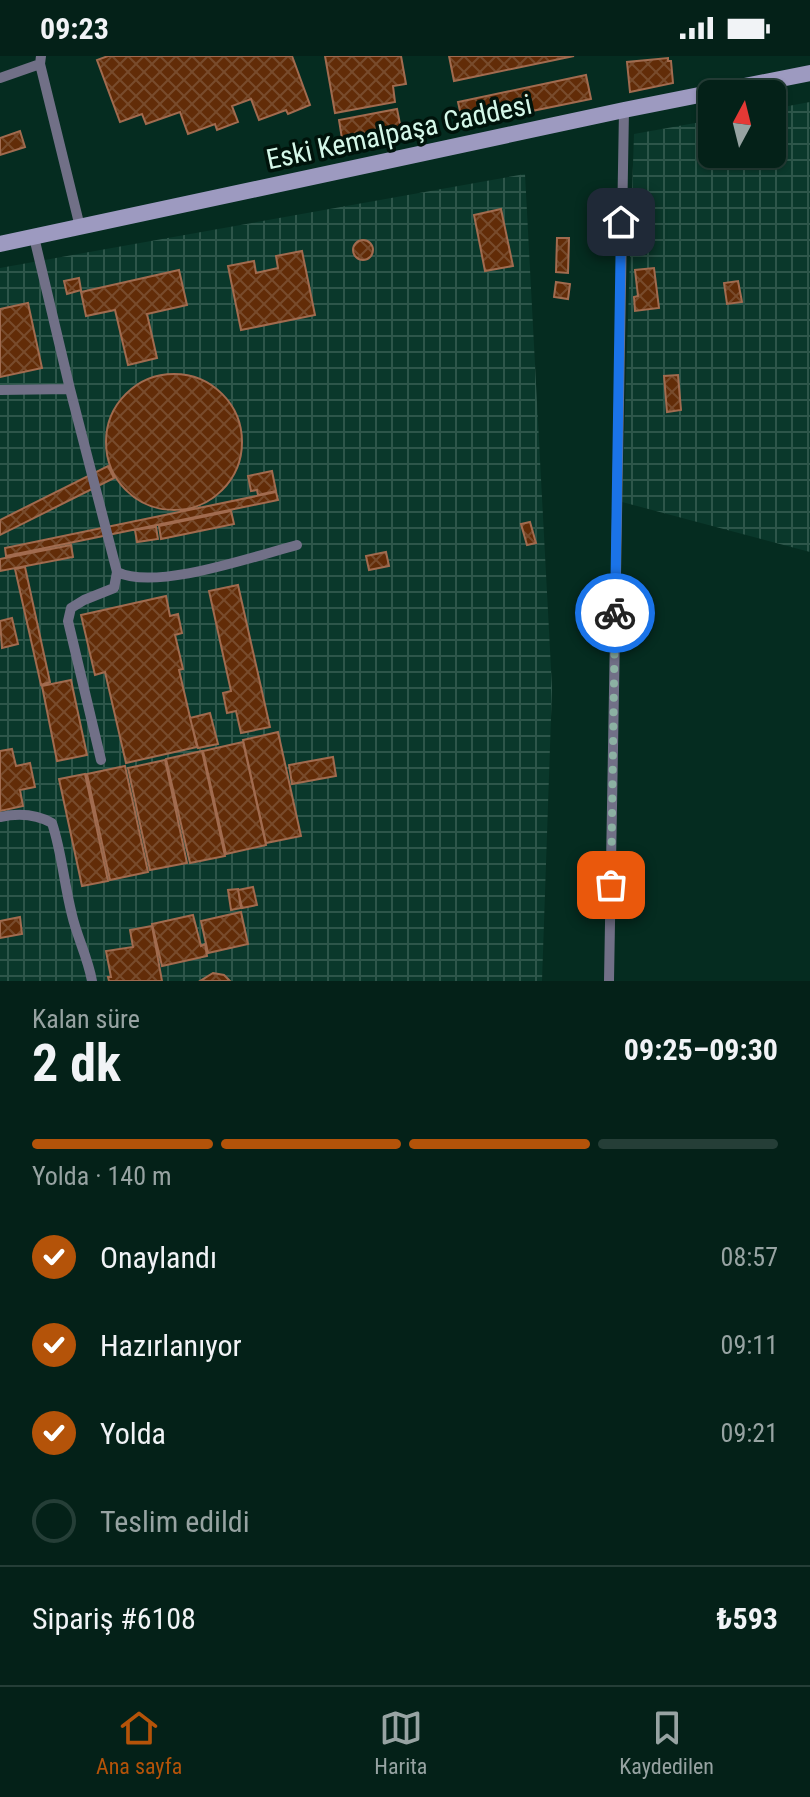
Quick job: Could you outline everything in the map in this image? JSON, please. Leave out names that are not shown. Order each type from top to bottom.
[{"type":"street","name":"Eski Kemalpaşa Caddesi","points":[[0,244],[810,73]]},
{"type":"lane","points":[[0,78],[40,60],[80,227]]},
{"type":"lane","points":[[609,981],[624,110]]},
{"type":"lane","points":[[34,237],[117,572],[114,588],[71,608],[68,621],[101,760]]},
{"type":"lane","points":[[0,390],[70,389]]},
{"type":"lane","points":[[117,572],[131,579],[185,574],[297,545]]},
{"type":"lane","points":[[0,817],[40,816],[52,823],[65,870],[72,917],[92,981]]},
{"type":"shaded area","points":[[810,102],[810,552],[622,502],[634,134],[698,123],[698,168],[786,168],[786,106]]},
{"type":"shaded area","points":[[525,174],[552,688],[542,981],[0,981],[0,268]]},
{"type":"building","points":[[108,56],[292,56],[310,105],[288,114],[286,110],[259,120],[251,99],[232,106],[238,122],[217,130],[215,124],[188,134],[180,112],[146,124],[142,114],[120,122],[97,60]]},
{"type":"building","points":[[325,56],[401,56],[406,84],[393,86],[395,102],[335,113]]},
{"type":"building","points":[[449,56],[574,56],[454,81]]},
{"type":"building","points":[[668,58],[673,83],[630,92],[627,62]]},
{"type":"building","points":[[586,75],[591,99],[463,125],[458,102]]},
{"type":"building","points":[[397,109],[402,134],[343,145],[339,120]]},
{"type":"building","points":[[20,131],[25,147],[0,155],[0,138]]},
{"type":"building","points":[[501,209],[513,266],[485,271],[474,215]]},
{"type":"building","points":[[557,238],[569,238],[568,273],[556,272]]},
{"type":"building","points":[[359,240],[367,240],[373,250],[367,260],[359,260],[353,254],[353,246]]},
{"type":"building","points":[[302,251],[315,315],[241,330],[228,266],[254,261],[256,273],[278,268],[276,256]]},
{"type":"building","points":[[654,268],[659,308],[635,311],[634,297],[638,296],[635,270]]},
{"type":"building","points":[[179,270],[187,305],[147,314],[157,358],[128,365],[115,310],[86,316],[81,292]]},
{"type":"building","points":[[79,278],[81,290],[67,294],[64,281]]},
{"type":"building","points":[[738,281],[742,302],[727,304],[724,283]]},
{"type":"building","points":[[556,282],[570,284],[568,299],[554,297]]},
{"type":"building","points":[[28,303],[42,368],[0,377],[0,309]]},
{"type":"building","points":[[174,374],[200,379],[222,394],[237,416],[242,442],[237,468],[222,490],[200,505],[174,510],[148,505],[126,490],[111,468],[106,442],[111,416],[126,394],[148,379]]},
{"type":"building","points":[[678,375],[681,410],[667,412],[664,376]]},
{"type":"building","points":[[108,466],[114,478],[0,535],[0,520]]},
{"type":"building","points":[[272,471],[276,491],[258,495],[257,490],[251,491],[248,476]]},
{"type":"building","points":[[276,492],[278,500],[6,556],[5,548]]},
{"type":"building","points":[[231,511],[234,524],[161,539],[159,526]]},
{"type":"building","points":[[530,522],[536,543],[527,545],[521,524]]},
{"type":"building","points":[[156,527],[158,539],[137,542],[135,530]]},
{"type":"building","points":[[71,545],[73,557],[0,571],[0,559]]},
{"type":"building","points":[[386,552],[389,566],[369,570],[366,556]]},
{"type":"building","points":[[25,567],[50,682],[41,685],[15,569]]},
{"type":"building","points":[[238,585],[270,727],[241,733],[236,711],[227,713],[223,693],[231,691],[209,591]]},
{"type":"building","points":[[166,596],[170,616],[178,614],[182,633],[175,635],[183,669],[179,670],[197,747],[126,763],[105,672],[95,675],[81,615]]},
{"type":"building","points":[[12,618],[18,644],[2,648],[0,621]]},
{"type":"building","points":[[71,680],[87,755],[57,761],[42,686]]},
{"type":"building","points":[[210,713],[218,744],[198,748],[190,718]]},
{"type":"building","points":[[278,732],[301,836],[266,843],[243,740]]},
{"type":"building","points":[[243,742],[266,845],[226,854],[203,751]]},
{"type":"building","points":[[12,749],[16,766],[30,763],[35,787],[20,790],[23,806],[0,811],[0,751]]},
{"type":"building","points":[[202,751],[225,856],[190,863],[166,759]]},
{"type":"building","points":[[333,757],[336,776],[292,784],[289,765]]},
{"type":"building","points":[[165,760],[187,863],[150,870],[128,768]]},
{"type":"building","points":[[125,766],[148,872],[110,880],[87,774]]},
{"type":"building","points":[[85,774],[108,881],[82,886],[59,779]]},
{"type":"building","points":[[253,887],[257,905],[242,908],[238,890]]},
{"type":"building","points":[[238,889],[241,908],[231,910],[228,890]]},
{"type":"building","points":[[241,912],[248,944],[208,953],[201,921]]},
{"type":"building","points":[[193,915],[201,946],[205,944],[207,956],[162,966],[152,924]]},
{"type":"building","points":[[20,917],[22,934],[0,938],[0,921]]},
{"type":"building","points":[[152,926],[162,981],[109,981],[106,951],[133,947],[130,930]]},
{"type":"building","points":[[213,973],[224,975],[230,981],[200,981]]},
{"type":"way so far","points":[[611,885],[615,613]]},
{"type":"route","points":[[615,613],[621,222]]}]
